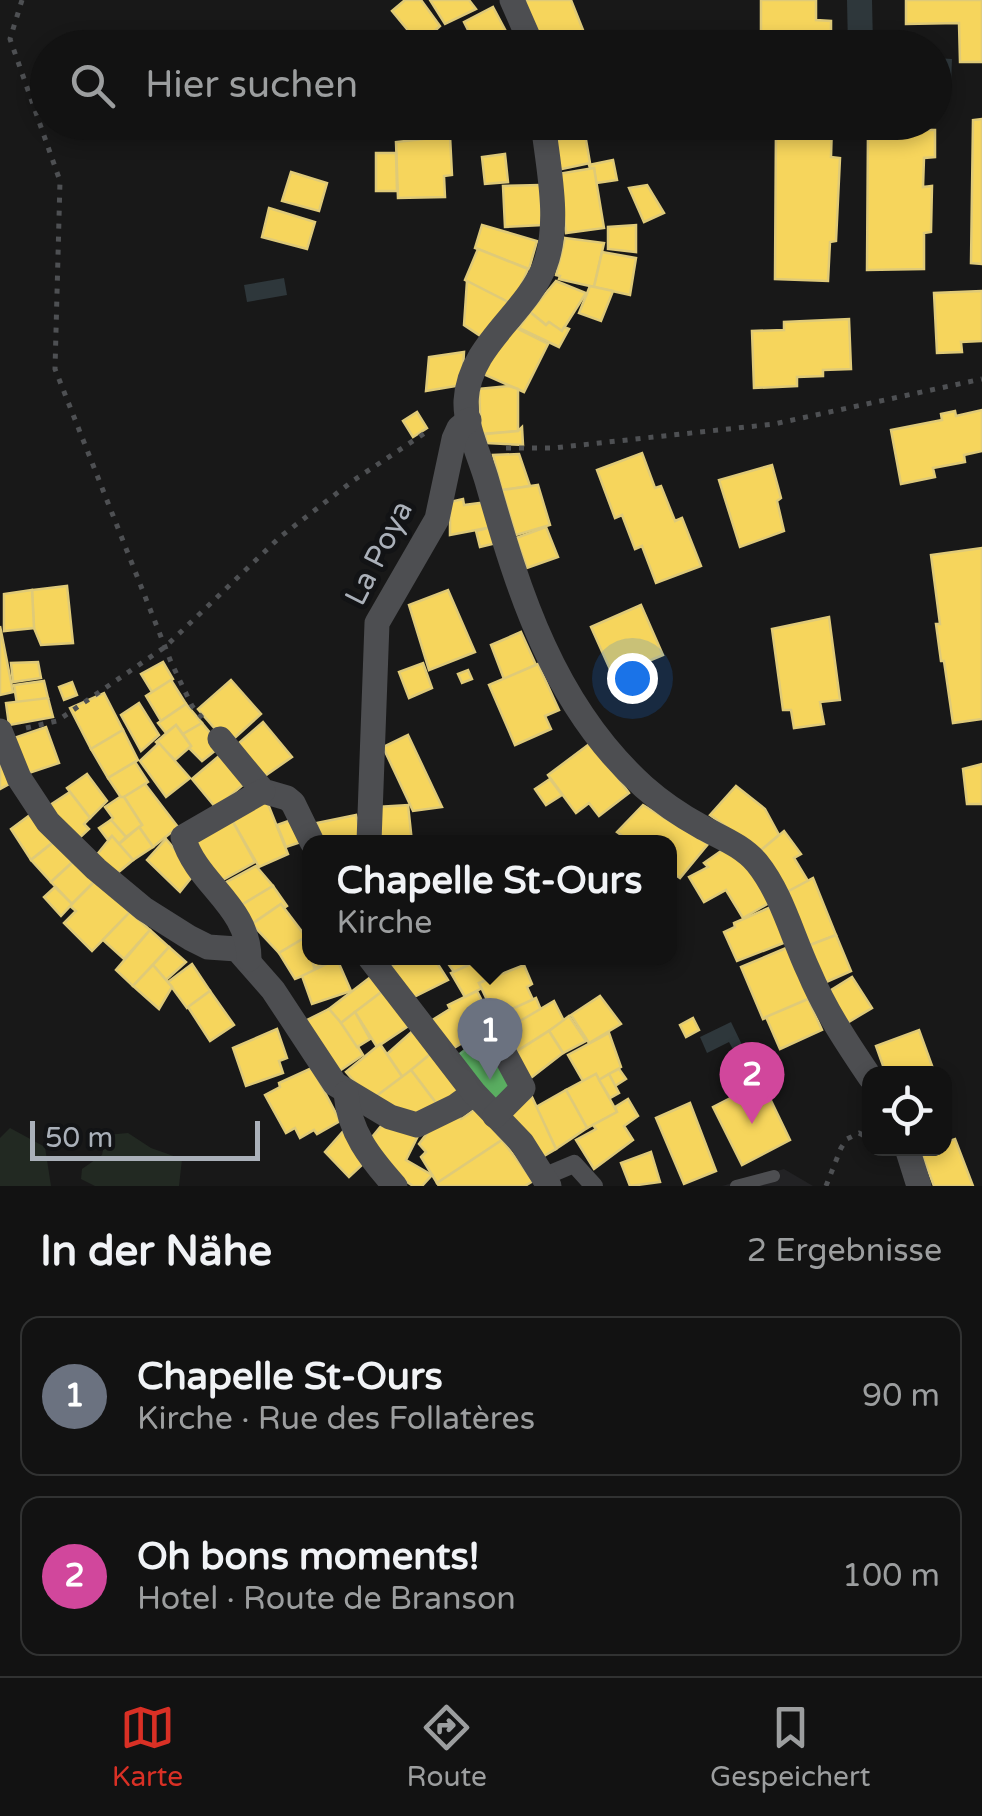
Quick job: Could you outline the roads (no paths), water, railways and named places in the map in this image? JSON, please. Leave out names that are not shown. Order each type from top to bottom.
[{"type":"street","points":[[512,0],[525,30]]},
{"type":"street","points":[[544,140],[552,242],[529,296],[479,356],[466,401],[477,448],[530,612],[565,691],[610,752],[656,796],[756,861],[789,923],[829,1014],[863,1066]]},
{"type":"street","name":"La Poya","points":[[369,835],[377,623],[437,519],[454,439],[469,420]]},
{"type":"street","points":[[0,732],[19,778],[48,822],[144,909],[208,947],[237,950],[249,959],[335,1084],[346,1093],[390,1117],[418,1125],[474,1093]]},
{"type":"street","points":[[220,739],[263,791],[292,803],[308,835]]},
{"type":"street","points":[[249,959],[249,938],[231,906],[202,874],[183,838],[263,791]]},
{"type":"street","points":[[375,965],[474,1093],[522,1143],[546,1182],[574,1164],[594,1186]]},
{"type":"street","points":[[495,1036],[523,1088],[495,1116]]},
{"type":"street","points":[[346,1093],[347,1107],[362,1146],[394,1186]]},
{"type":"street","points":[[910,1156],[919,1186]]},
{"type":"lane","points":[[736,1186],[774,1176]]},
{"type":"place","name":"Chapelle St-Ours","points":[[490,1080]]},
{"type":"place","name":"Oh bons moments!","points":[[752,1124]]}]
